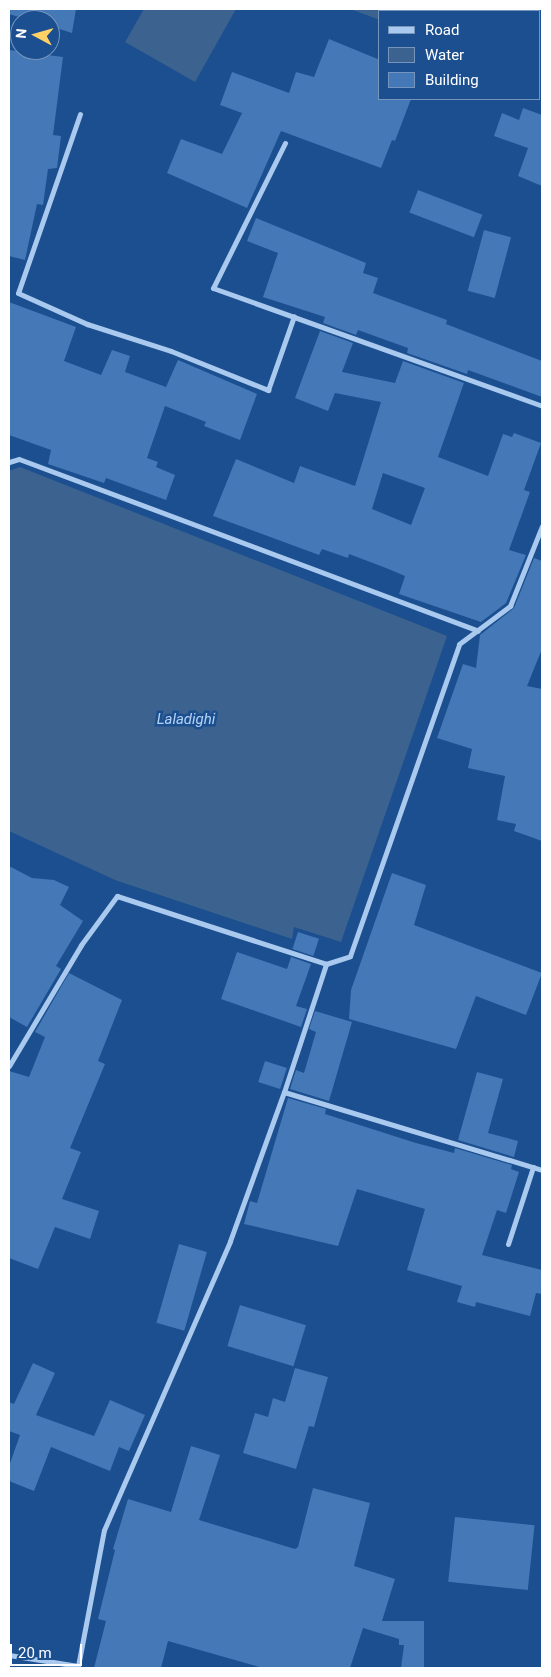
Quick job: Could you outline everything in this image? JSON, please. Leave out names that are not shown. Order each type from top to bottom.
[{"type":"street","points":[[80,114],[18,292],[87,324],[171,351],[268,390],[294,316]]},
{"type":"street","points":[[285,143],[213,288],[542,406]]},
{"type":"street","points":[[9,462],[19,459],[478,631]]},
{"type":"street","points":[[9,1066],[81,945],[117,896],[326,964],[350,956],[459,644],[510,606],[542,526]]},
{"type":"street","points":[[9,1655],[78,1666],[104,1530],[230,1241],[284,1092],[326,964]]},
{"type":"street","points":[[284,1092],[542,1170]]},
{"type":"street","points":[[508,1244],[533,1167]]},
{"type":"water","points":[[144,9],[236,9],[195,82],[125,42]]},
{"type":"water","points":[[350,9],[392,9],[378,10],[378,19]]},
{"type":"water","name":"Laladighi","points":[[20,467],[447,636],[341,942],[294,927],[292,939],[115,880],[9,831],[9,471]]},
{"type":"building","points":[[9,9],[76,9],[72,33],[60,29],[60,10],[10,10],[9,14]]},
{"type":"building","points":[[329,39],[378,59],[378,100],[411,100],[395,141],[392,140],[381,168],[281,131],[247,208],[167,173],[181,139],[222,154],[242,113],[220,105],[232,72],[289,93],[296,72],[314,77]]},
{"type":"building","points":[[9,50],[10,60],[60,60],[60,57],[63,57],[53,135],[61,136],[57,168],[48,169],[43,205],[37,204],[25,260],[9,256]]},
{"type":"building","points":[[523,108],[542,115],[542,186],[518,176],[528,148],[494,136],[502,113],[519,120]]},
{"type":"building","points":[[418,190],[482,215],[474,237],[409,212]]},
{"type":"building","points":[[256,218],[366,263],[363,273],[378,278],[373,293],[447,320],[446,324],[542,361],[542,397],[468,370],[467,374],[407,353],[408,348],[358,330],[356,335],[323,323],[325,317],[263,297],[278,253],[247,241]]},
{"type":"building","points":[[484,230],[511,237],[495,298],[468,291]]},
{"type":"building","points":[[9,302],[76,327],[64,361],[101,375],[112,350],[130,356],[125,372],[166,387],[178,360],[257,394],[240,440],[204,426],[206,422],[165,406],[147,458],[158,462],[156,467],[175,475],[166,500],[106,478],[104,483],[48,464],[51,450],[9,435]]},
{"type":"building","points":[[320,331],[353,343],[342,372],[395,383],[403,361],[464,383],[438,457],[488,476],[503,434],[512,437],[514,433],[541,443],[524,490],[530,492],[509,550],[526,555],[506,603],[481,622],[399,594],[405,576],[386,568],[349,554],[348,558],[322,549],[319,555],[213,516],[236,459],[294,483],[300,466],[355,486],[381,402],[335,393],[328,411],[295,398]],"holes":[[[383,473],[425,488],[411,525],[372,509]]]},
{"type":"building","points":[[534,558],[542,561],[542,649],[527,686],[542,689],[542,841],[514,831],[516,824],[497,820],[505,776],[468,768],[472,749],[437,738],[463,664],[476,668],[480,635],[514,608]]},
{"type":"building","points":[[9,866],[32,878],[54,880],[69,887],[60,905],[83,921],[56,966],[61,969],[27,1027],[9,1017]]},
{"type":"building","points":[[392,873],[426,885],[414,925],[542,973],[526,1015],[476,996],[456,1049],[349,1019],[351,990]]},
{"type":"building","points":[[298,932],[319,939],[313,956],[292,949]]},
{"type":"building","points":[[237,952],[287,969],[291,957],[311,964],[296,1006],[307,1009],[301,1027],[221,999]]},
{"type":"building","points":[[69,973],[122,1000],[98,1061],[105,1064],[70,1148],[81,1152],[62,1199],[99,1211],[90,1239],[55,1227],[38,1269],[9,1258],[9,1071],[29,1077],[45,1037],[35,1032]]},
{"type":"building","points":[[315,1011],[352,1022],[329,1101],[290,1089],[296,1070],[304,1073],[316,1032],[309,1029]]},
{"type":"building","points":[[265,1061],[287,1068],[280,1089],[258,1082]]},
{"type":"building","points":[[477,1072],[503,1079],[488,1133],[518,1141],[514,1157],[458,1140]]},
{"type":"building","points":[[288,1098],[326,1109],[325,1114],[416,1143],[454,1153],[455,1148],[512,1165],[511,1169],[519,1172],[506,1213],[497,1210],[482,1255],[542,1270],[542,1294],[536,1293],[530,1316],[476,1302],[475,1307],[457,1302],[462,1286],[407,1270],[425,1209],[357,1189],[338,1246],[244,1224],[250,1201],[257,1203]]},
{"type":"building","points":[[179,1244],[207,1252],[184,1331],[156,1323]]},
{"type":"building","points":[[240,1305],[306,1325],[293,1366],[227,1346]]},
{"type":"building","points":[[33,1363],[55,1373],[36,1415],[94,1436],[110,1400],[145,1415],[129,1451],[119,1447],[110,1471],[51,1447],[34,1491],[9,1481],[9,1466],[20,1435],[9,1431],[9,1402],[14,1404]]},
{"type":"building","points":[[295,1368],[328,1377],[314,1427],[309,1426],[296,1469],[243,1453],[255,1413],[268,1417],[273,1398],[285,1402]]},
{"type":"building","points":[[191,1446],[220,1455],[199,1520],[295,1549],[298,1547],[313,1488],[370,1503],[354,1566],[395,1579],[382,1621],[424,1621],[424,1668],[401,1668],[404,1645],[399,1645],[399,1639],[363,1628],[350,1668],[263,1668],[168,1641],[161,1668],[94,1668],[106,1621],[98,1619],[115,1550],[113,1549],[128,1499],[171,1512]]},
{"type":"building","points":[[455,1517],[535,1525],[528,1590],[448,1582]]}]
